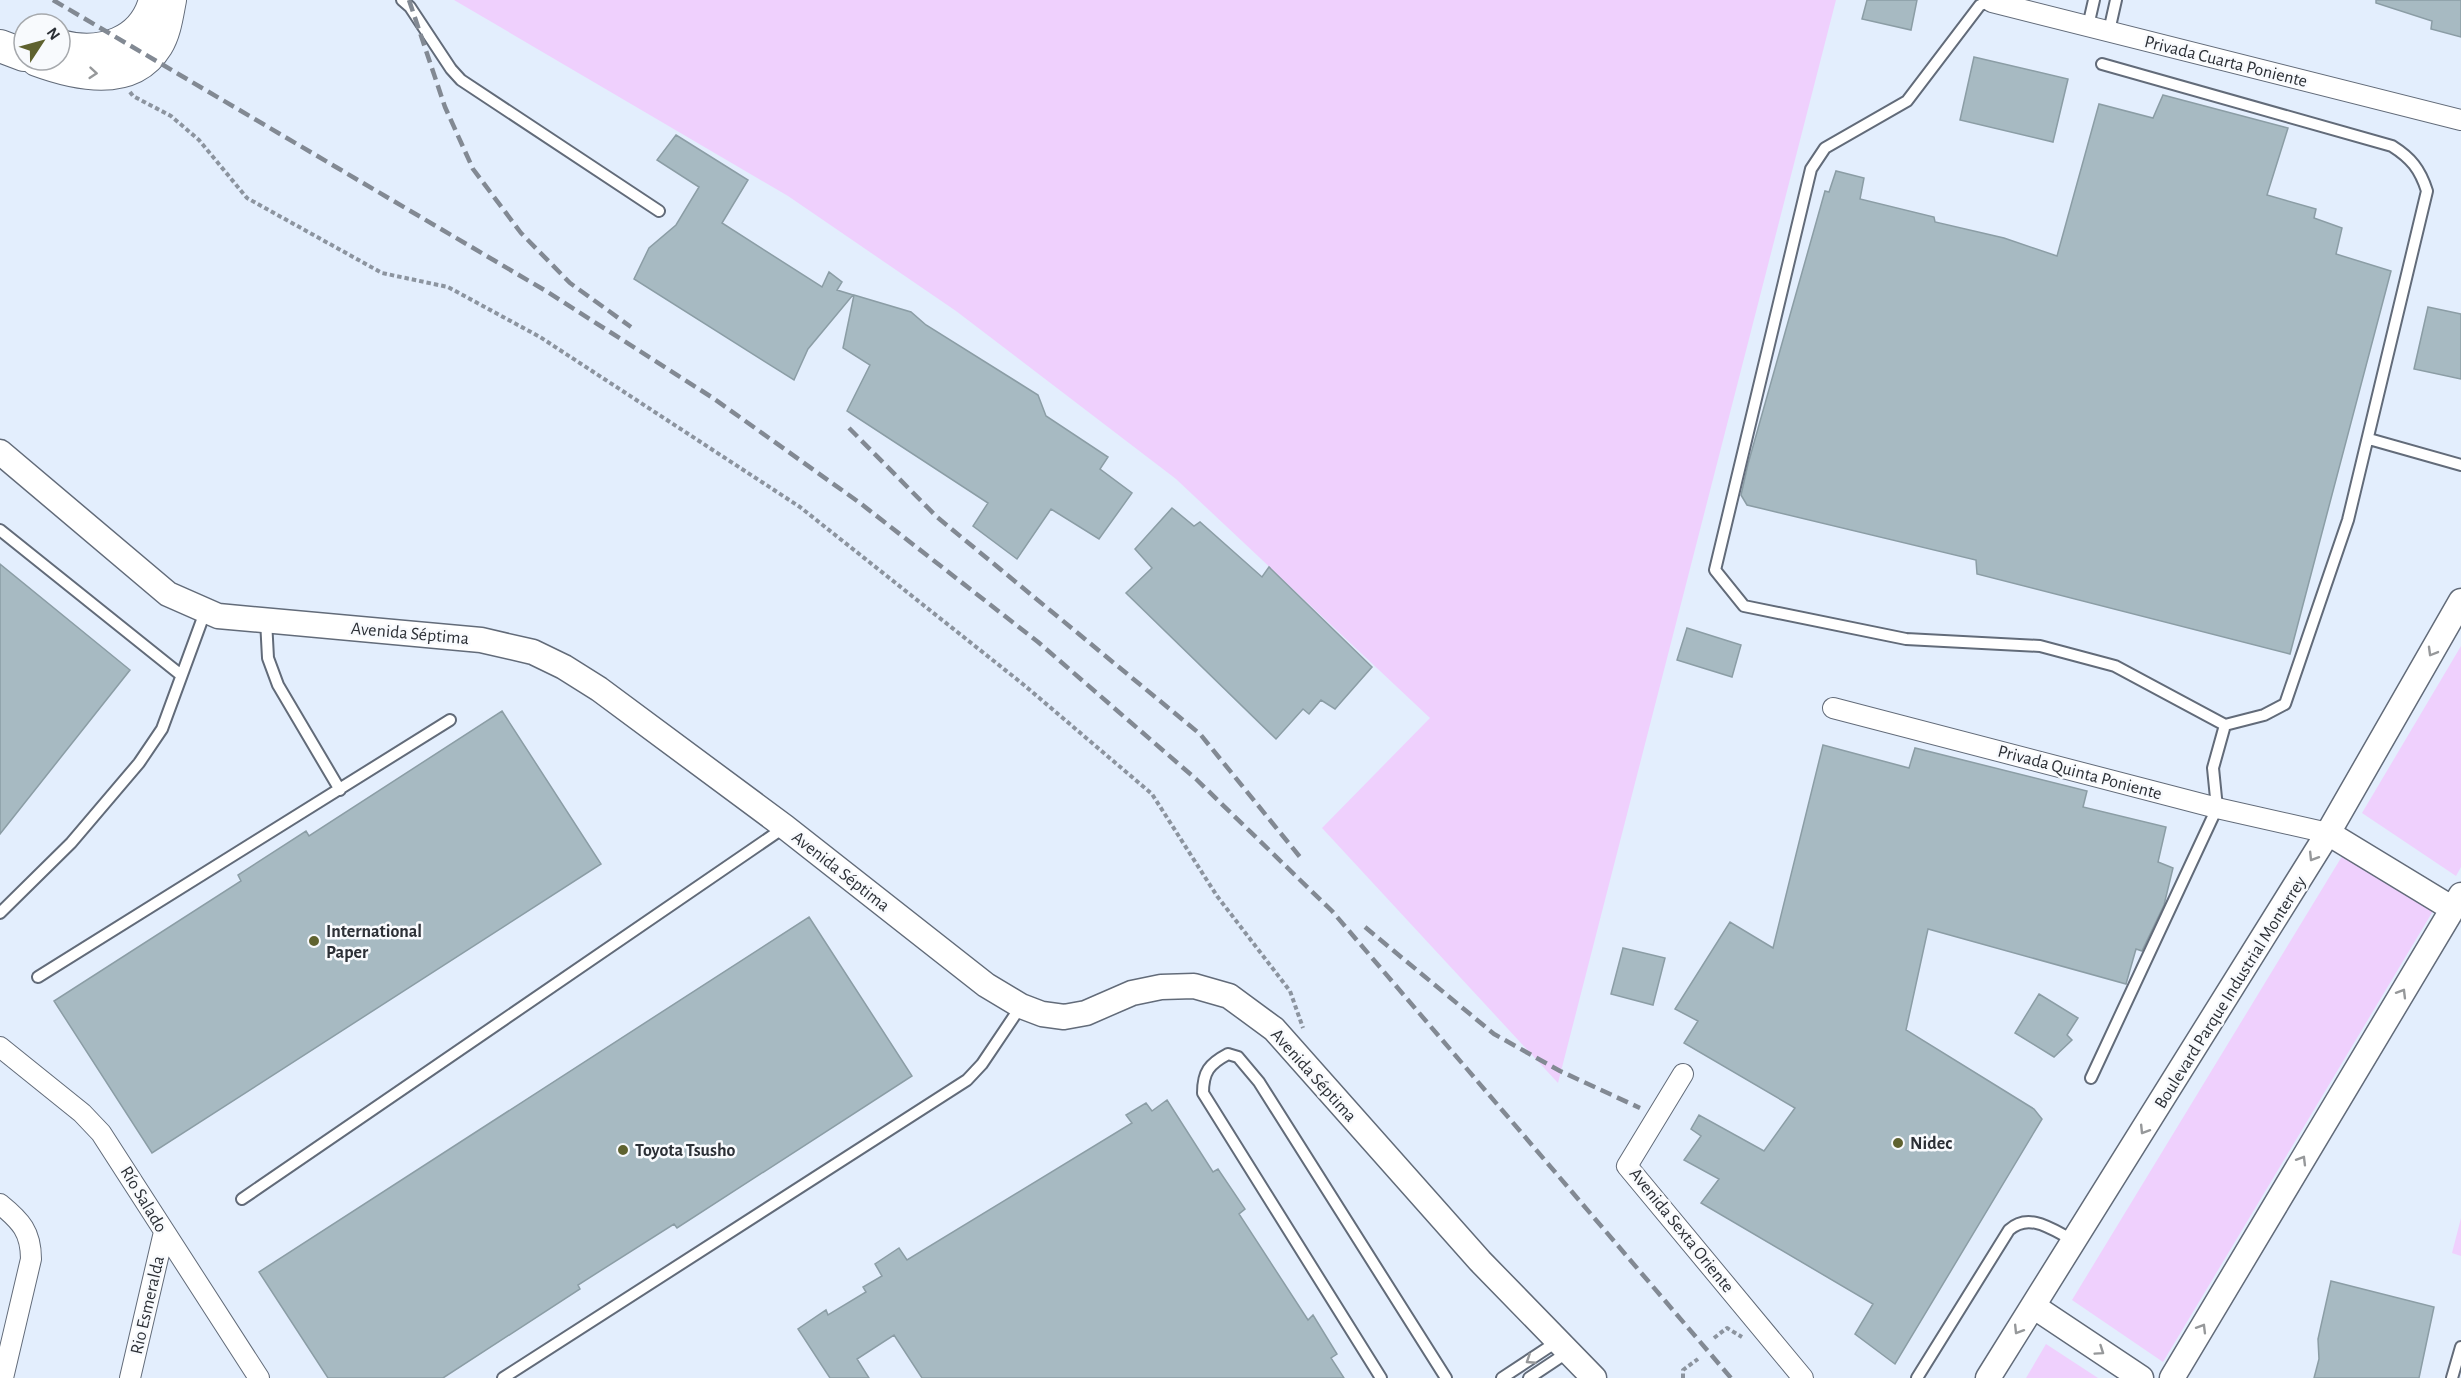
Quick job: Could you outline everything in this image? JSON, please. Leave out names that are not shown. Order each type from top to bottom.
[{"type":"main road","points":[[72,47],[95,49],[126,41],[146,24],[155,0]]},
{"type":"main road","points":[[72,70],[100,74],[114,73],[137,63],[157,45],[170,0]]},
{"type":"street","name":"Privada Cuarta Poniente","points":[[1992,2],[2461,120]]},
{"type":"street","name":"Avenida Séptima","points":[[0,452],[168,594],[205,612],[218,616],[481,640],[533,652],[564,667],[599,689],[785,827],[986,985],[1021,1006],[1042,1014],[1064,1017],[1086,1013],[1132,993],[1161,987],[1194,986],[1229,996],[1274,1029],[1480,1261],[1594,1378]]},
{"type":"street","name":"Boulevard Parque Industrial Monterrey","points":[[1988,1378],[2328,833],[2461,601]]},
{"type":"street","name":"Privada Quinta Poniente","points":[[1833,708],[2217,808],[2328,833]]},
{"type":"street","points":[[2172,1378],[2457,902],[2328,833]]},
{"type":"street","name":"Río Salado","points":[[0,1047],[82,1113],[101,1133],[255,1376]]},
{"type":"street","name":"Avenida Sexta Oriente","points":[[1683,1074],[1627,1166],[1803,1378]]},
{"type":"street","points":[[0,1204],[28,1230],[31,1242],[31,1259],[3,1378]]},
{"type":"street","name":"Rio Esmeralda","points":[[130,1378],[164,1232]]},
{"type":"street","points":[[2033,1306],[2141,1378]]},
{"type":"lane","points":[[402,0],[461,80],[659,211]]},
{"type":"lane","points":[[2088,26],[2094,0]]},
{"type":"lane","points":[[2109,31],[2116,0]]},
{"type":"lane","points":[[1992,2],[1980,5],[1907,101],[1825,148],[1811,170],[1715,570],[1744,606],[1906,639],[2040,646],[2115,666],[2225,725],[2264,715],[2284,704],[2348,520],[2427,191],[2422,175],[2409,157],[2392,146],[2102,64]]},
{"type":"lane","points":[[2369,440],[2461,465]]},
{"type":"lane","points":[[0,530],[181,675]]},
{"type":"lane","points":[[0,913],[71,843],[139,763],[162,729],[205,612]]},
{"type":"lane","points":[[266,620],[268,658],[279,685],[340,790]]},
{"type":"lane","points":[[38,976],[450,720]]},
{"type":"lane","points":[[2091,1078],[2217,808],[2213,768],[2225,725]]},
{"type":"lane","points":[[242,1199],[785,827]]},
{"type":"lane","points":[[503,1378],[967,1080],[989,1055],[1021,1006]]},
{"type":"lane","points":[[1381,1378],[1203,1093],[1203,1078],[1206,1069],[1228,1054],[1238,1057],[1259,1082],[1446,1378]]},
{"type":"lane","points":[[1917,1378],[2010,1230],[2018,1223],[2030,1221],[2075,1241]]},
{"type":"lane","points":[[1502,1378],[1563,1347]]},
{"type":"lane","points":[[1529,1378],[1563,1347]]},
{"type":"lane","points":[[2452,1378],[2461,1347]]},
{"type":"path","points":[[114,73],[133,96],[171,116],[199,141],[247,198],[382,273],[448,287],[540,337],[800,507],[1015,677],[1152,794],[1217,896],[1290,991],[1304,1032]]},
{"type":"path","points":[[1683,1378],[1683,1370],[1698,1359]]},
{"type":"shaded area","points":[[454,0],[1836,0],[1558,1083],[1322,828],[1430,718],[1176,479],[956,311],[788,196]]},
{"type":"shaded area","points":[[2461,646],[2461,867],[2456,876],[2362,813]]},
{"type":"shaded area","points":[[2344,853],[2433,911],[2163,1362],[2072,1300]]},
{"type":"shaded area","points":[[2461,1218],[2461,1256],[2452,1253]]},
{"type":"shaded area","points":[[2046,1344],[2098,1378],[2026,1378]]},
{"type":"building","points":[[1867,0],[1917,0],[1911,30],[1862,19]]},
{"type":"building","points":[[2376,0],[2461,0],[2461,37],[2431,29],[2432,21],[2376,3]]},
{"type":"building","points":[[1974,57],[2068,79],[2053,142],[1960,120]]},
{"type":"building","points":[[2163,95],[2288,128],[2267,195],[2316,209],[2314,218],[2342,228],[2336,254],[2391,271],[2290,654],[1977,574],[1976,560],[1747,505],[1741,495],[1748,464],[1825,191],[1829,192],[1836,171],[1864,178],[1860,199],[1934,217],[1935,222],[2004,238],[2057,256],[2099,104],[2153,118]]},
{"type":"building","points":[[676,135],[748,180],[722,223],[822,287],[829,272],[842,282],[837,290],[853,295],[808,349],[794,380],[634,279],[649,248],[676,225],[699,187],[657,160]]},
{"type":"building","points":[[854,295],[911,312],[926,325],[1038,395],[1046,416],[1108,457],[1100,469],[1132,493],[1099,539],[1051,509],[1017,559],[973,526],[988,503],[847,411],[870,365],[843,348]]},
{"type":"building","points":[[2428,307],[2461,314],[2461,379],[2414,369]]},
{"type":"building","points":[[1172,508],[1194,526],[1200,522],[1262,577],[1269,567],[1372,667],[1335,709],[1321,700],[1309,714],[1303,709],[1276,739],[1126,593],[1152,568],[1135,549]]},
{"type":"building","points":[[0,564],[130,670],[0,834]]},
{"type":"building","points":[[1687,628],[1741,645],[1732,677],[1677,660]]},
{"type":"building","name":"International Paper","points":[[502,711],[601,864],[152,1153],[54,1001],[241,881],[238,875],[306,831],[309,836]]},
{"type":"building","points":[[1823,745],[1909,768],[1915,748],[2087,791],[2083,807],[2166,827],[2158,862],[2173,868],[2164,905],[2142,951],[2136,949],[2126,984],[1928,929],[1906,1030],[2034,1109],[2042,1119],[1895,1364],[1855,1334],[1873,1304],[1701,1203],[1719,1179],[1684,1160],[1701,1136],[1691,1129],[1699,1115],[1764,1151],[1795,1108],[1684,1043],[1698,1021],[1675,1009],[1730,922],[1773,948]]},
{"type":"building","name":"Toyota Tsusho","points":[[809,917],[912,1076],[677,1228],[674,1224],[578,1285],[580,1289],[443,1378],[328,1378],[259,1272]]},
{"type":"building","points":[[1623,948],[1665,958],[1653,1005],[1611,994]]},
{"type":"building","points":[[2039,994],[2078,1018],[2067,1035],[2072,1040],[2054,1057],[2015,1033]]},
{"type":"building","points":[[1167,1100],[1213,1172],[1218,1169],[1245,1209],[1239,1214],[1308,1320],[1313,1315],[1337,1354],[1331,1358],[1344,1378],[922,1378],[894,1335],[857,1359],[869,1378],[830,1378],[798,1329],[826,1310],[828,1315],[866,1292],[863,1287],[882,1276],[875,1264],[899,1248],[907,1260],[1132,1123],[1126,1115],[1146,1103],[1152,1111]]},
{"type":"building","points":[[2331,1281],[2434,1307],[2419,1378],[2314,1378],[2319,1359],[2318,1339]]},
{"type":"railway","points":[[53,0],[546,291],[713,398],[860,503],[1038,642],[1196,779],[1332,911],[1731,1378]]},
{"type":"railway","points":[[409,0],[445,107],[473,169],[521,233],[570,283],[631,327]]},
{"type":"railway","points":[[849,428],[937,517],[1200,734],[1300,857]]},
{"type":"railway","points":[[1365,927],[1494,1034],[1560,1071],[1640,1108]]},
{"type":"place","name":"International Paper","points":[[314,941]]},
{"type":"place","name":"Nidec","points":[[1898,1143]]},
{"type":"place","name":"Toyota Tsusho","points":[[623,1150]]}]
